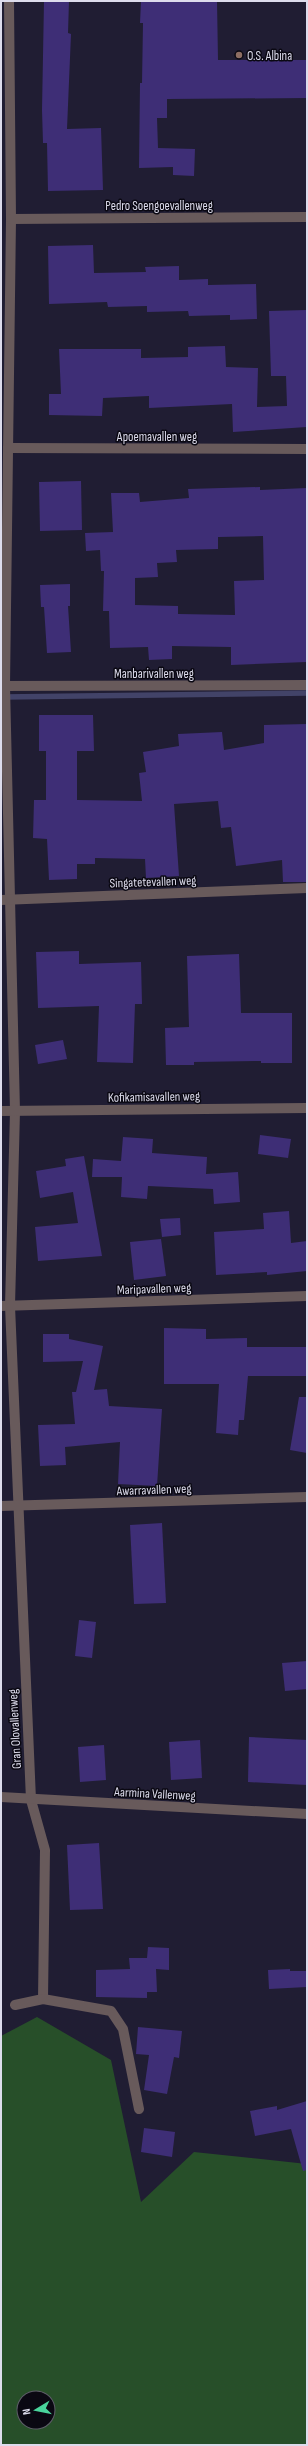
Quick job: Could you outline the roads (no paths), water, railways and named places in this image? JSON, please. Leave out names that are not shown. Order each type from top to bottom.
[{"type":"street","name":"Gran Olovallenweg","points":[[9,1],[11,219],[3,686],[6,900],[15,1111],[6,1306],[31,1800],[45,1850],[43,1999]]},
{"type":"street","name":"Pedro Soengoevallenweg","points":[[11,219],[307,217]]},
{"type":"street","name":"Apoemavallen weg","points":[[8,448],[307,449]]},
{"type":"street","name":"Manbarivallen weg","points":[[3,686],[307,685]]},
{"type":"street","name":"Singatetevallen weg","points":[[6,900],[307,888]]},
{"type":"street","name":"Kofikamisavallen weg","points":[[1,1111],[307,1108]]},
{"type":"street","name":"Maripavallen weg","points":[[6,1306],[307,1296]]},
{"type":"street","name":"Awarravallen weg","points":[[1,1506],[307,1497]]},
{"type":"street","name":"Aarmina Vallenweg","points":[[1,1797],[31,1800],[307,1814]]},
{"type":"street","points":[[15,2005],[43,1999],[111,2011],[123,2029],[139,2109]]},
{"type":"waterway","points":[[3,697],[307,693]]},
{"type":"place","name":"O.S. Albina","points":[[239,55]]}]
